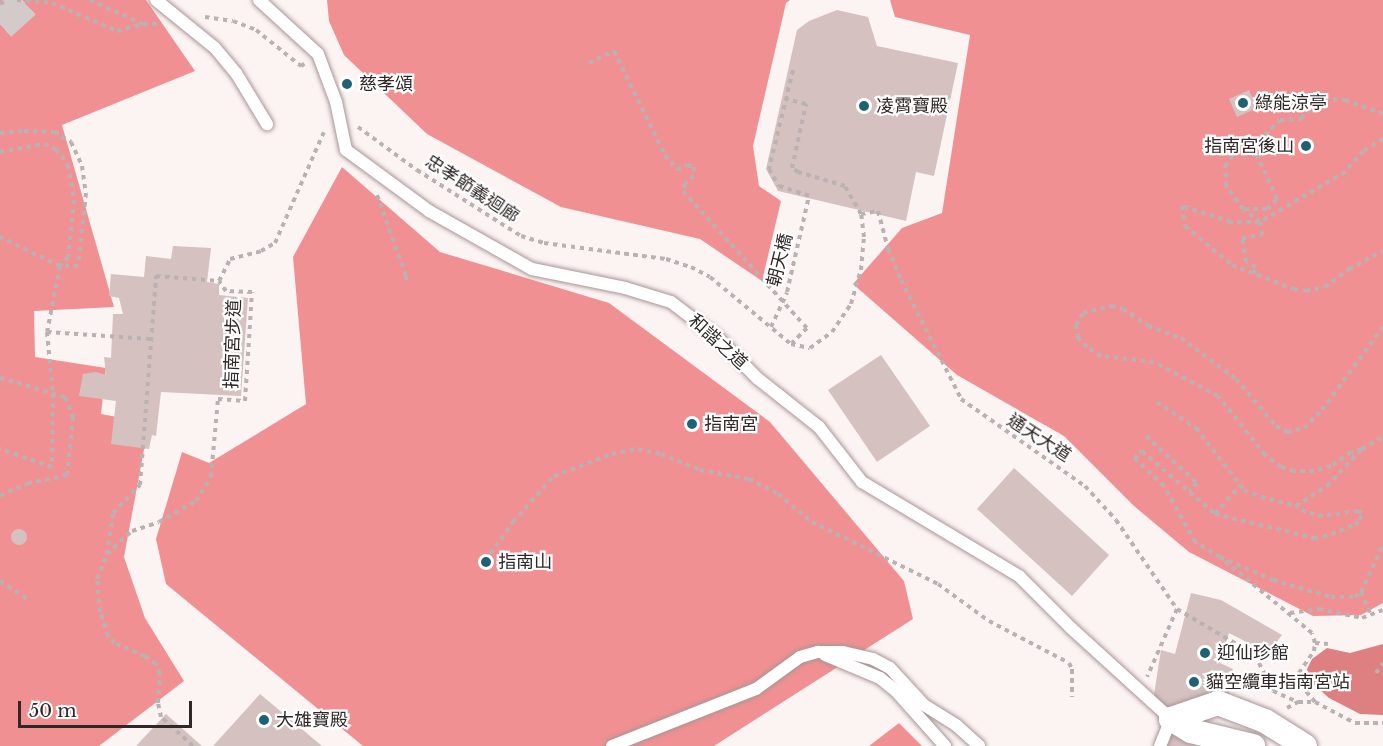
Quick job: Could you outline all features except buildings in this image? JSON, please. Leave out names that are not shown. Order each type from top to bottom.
[{"type":"street","points":[[1171,719],[1218,703],[1265,721],[1305,746]]},
{"type":"street","points":[[1171,719],[1191,731],[1253,746]]},
{"type":"lane","points":[[156,0],[215,48],[236,73],[267,124]]},
{"type":"lane","points":[[259,0],[318,54]]},
{"type":"lane","name":"和諧之道","points":[[318,54],[336,102],[346,150],[429,211],[532,269],[625,288],[671,302],[717,337],[757,378],[819,427],[862,483],[1019,576],[1171,719]]},
{"type":"lane","points":[[818,652],[880,678],[896,691],[945,746]]},
{"type":"lane","points":[[612,746],[756,689],[800,657],[818,652],[843,652],[873,659],[890,668],[924,705],[956,725],[979,746]]},
{"type":"lane","points":[[1160,746],[1171,719]]},
{"type":"path","points":[[0,4],[8,0]]},
{"type":"path","points":[[17,0],[52,3],[117,31],[143,24]]},
{"type":"path","points":[[90,0],[152,26],[178,19],[207,17],[233,21],[256,30],[301,66],[318,54]]},
{"type":"path","points":[[589,63],[615,51],[665,155],[676,170],[687,165],[694,167],[694,176],[685,183],[683,190],[807,328],[791,344]]},
{"type":"path","points":[[791,344],[810,348],[832,332],[851,304],[861,270],[864,237],[861,214],[845,186],[798,172],[792,168],[806,104],[786,99],[793,70]]},
{"type":"path","name":"朝天橋","points":[[771,327],[787,292],[809,196],[779,186],[770,169],[786,99]]},
{"type":"path","points":[[1254,274],[1256,267],[1246,262],[1242,238],[1262,235],[1260,222],[1243,209],[1226,186],[1225,166],[1236,150],[1265,135],[1280,120],[1301,119],[1317,101],[1324,99],[1345,100],[1383,114]]},
{"type":"path","points":[[219,280],[230,259],[261,251],[275,243],[328,123],[339,118]]},
{"type":"path","name":"忠孝節義迴廊","points":[[339,118],[347,119],[417,170],[520,236],[544,243],[666,259],[691,267],[710,277],[791,344]]},
{"type":"path","points":[[0,134],[54,132],[71,142],[82,166],[87,193],[78,266],[60,266],[0,237]]},
{"type":"path","points":[[1383,139],[1363,151],[1345,172],[1260,222],[1231,222],[1182,206],[1185,226],[1232,265],[1294,289],[1315,290],[1383,251]]},
{"type":"path","points":[[1243,209],[1267,209],[1277,199],[1251,142]]},
{"type":"path","points":[[0,152],[44,144],[56,149],[68,165],[74,200],[68,257],[60,266],[47,332],[53,394],[52,467],[0,449]]},
{"type":"path","points":[[365,164],[406,276],[406,284]]},
{"type":"path","name":"通天大道","points":[[861,214],[878,211],[888,249],[901,280],[961,399],[1085,486],[1116,520],[1176,609]]},
{"type":"path","name":"指南宮步道","points":[[107,554],[132,531],[159,522],[196,501],[211,477],[218,399],[245,401],[252,292],[226,291],[219,280],[156,276],[140,485],[113,513],[107,554],[97,579],[100,612],[108,636],[115,643],[145,656],[156,664],[160,674],[158,703],[161,717],[193,746]]},
{"type":"path","points":[[1383,327],[1322,410],[1304,428],[1287,432],[1276,426],[1236,379],[1181,338],[1148,326],[1122,309],[1111,306],[1083,313],[1076,325],[1078,338],[1087,348],[1101,356],[1154,362],[1218,396],[1265,455],[1281,468],[1294,471],[1314,471],[1331,466],[1383,437]]},
{"type":"path","points":[[47,332],[151,339]]},
{"type":"path","points":[[0,378],[65,397],[73,417],[67,475],[29,483],[0,495]]},
{"type":"path","points":[[1156,402],[1197,428],[1240,485],[1261,498],[1296,506],[1306,512],[1323,516],[1358,511],[1362,513],[1355,525],[1314,538],[1215,514],[1142,451],[1139,452],[1135,459],[1164,486],[1195,542],[1220,557],[1273,580],[1331,597],[1355,597],[1361,592],[1383,545]]},
{"type":"path","points":[[1146,436],[1197,483],[1190,491]]},
{"type":"path","points":[[485,561],[513,522],[554,476],[612,454],[638,449],[661,454],[700,470],[749,479],[778,494],[812,522],[938,584],[989,621],[1069,663],[1072,669],[1072,697]]},
{"type":"path","points":[[1296,506],[1327,486],[1362,449]]},
{"type":"path","points":[[1215,514],[1240,485]]},
{"type":"path","points":[[1220,557],[1312,633],[1315,642],[1314,651],[1299,672],[1305,690],[1315,702],[1355,723],[1383,723]]},
{"type":"path","points":[[0,581],[29,600]]},
{"type":"path","points":[[1361,592],[1371,616]]},
{"type":"path","points":[[1140,692],[1176,609],[1255,655],[1273,691],[1298,702],[1315,702]]},
{"type":"path","points":[[1290,613],[1319,609],[1347,616],[1371,616],[1383,610]]},
{"type":"path","points":[[1315,642],[1328,644]]},
{"type":"path","points":[[1376,673],[1383,663]]},
{"type":"path","points":[[1265,721],[1298,702]]},
{"type":"shaded area","points":[[0,0],[146,0],[195,71],[62,125],[114,307],[34,311],[35,357],[106,368],[101,414],[149,423],[124,557],[145,618],[184,681],[99,746],[0,746]]},
{"type":"shaded area","points":[[327,0],[790,0],[786,3],[753,146],[759,186],[781,201],[762,281],[700,239],[561,207],[427,134],[344,55],[329,21]]},
{"type":"shaded area","points":[[890,0],[1383,0],[1383,603],[1361,615],[1313,616],[1189,552],[1134,506],[1064,436],[957,375],[853,284],[902,228],[942,213],[970,35],[895,17]]},
{"type":"shaded area","points":[[342,167],[440,252],[609,303],[770,422],[904,581],[913,619],[714,746],[363,746],[166,584],[156,539],[182,452],[209,463],[306,404],[293,257]]},
{"type":"shaded area","points":[[1383,644],[1383,715],[1360,714],[1329,698],[1307,678],[1307,669],[1312,659],[1327,648],[1350,653]]},
{"type":"shaded area","points":[[899,723],[922,746],[869,746]]},
{"type":"tunnel","points":[[0,24],[27,0]]},
{"type":"place","name":"慈孝頌","points":[[347,84]]},
{"type":"place","name":"綠能涼亭","points":[[1243,103]]},
{"type":"place","name":"凌霄寶殿","points":[[864,106]]},
{"type":"place","name":"指南宮後山","points":[[1306,146]]},
{"type":"place","name":"指南宮","points":[[692,424]]},
{"type":"place","name":"指南山","points":[[486,562]]},
{"type":"place","name":"迎仙珍館","points":[[1205,653]]},
{"type":"place","name":"貓空纜車指南宮站","points":[[1194,682]]},
{"type":"place","name":"大雄寶殿","points":[[264,720]]}]
